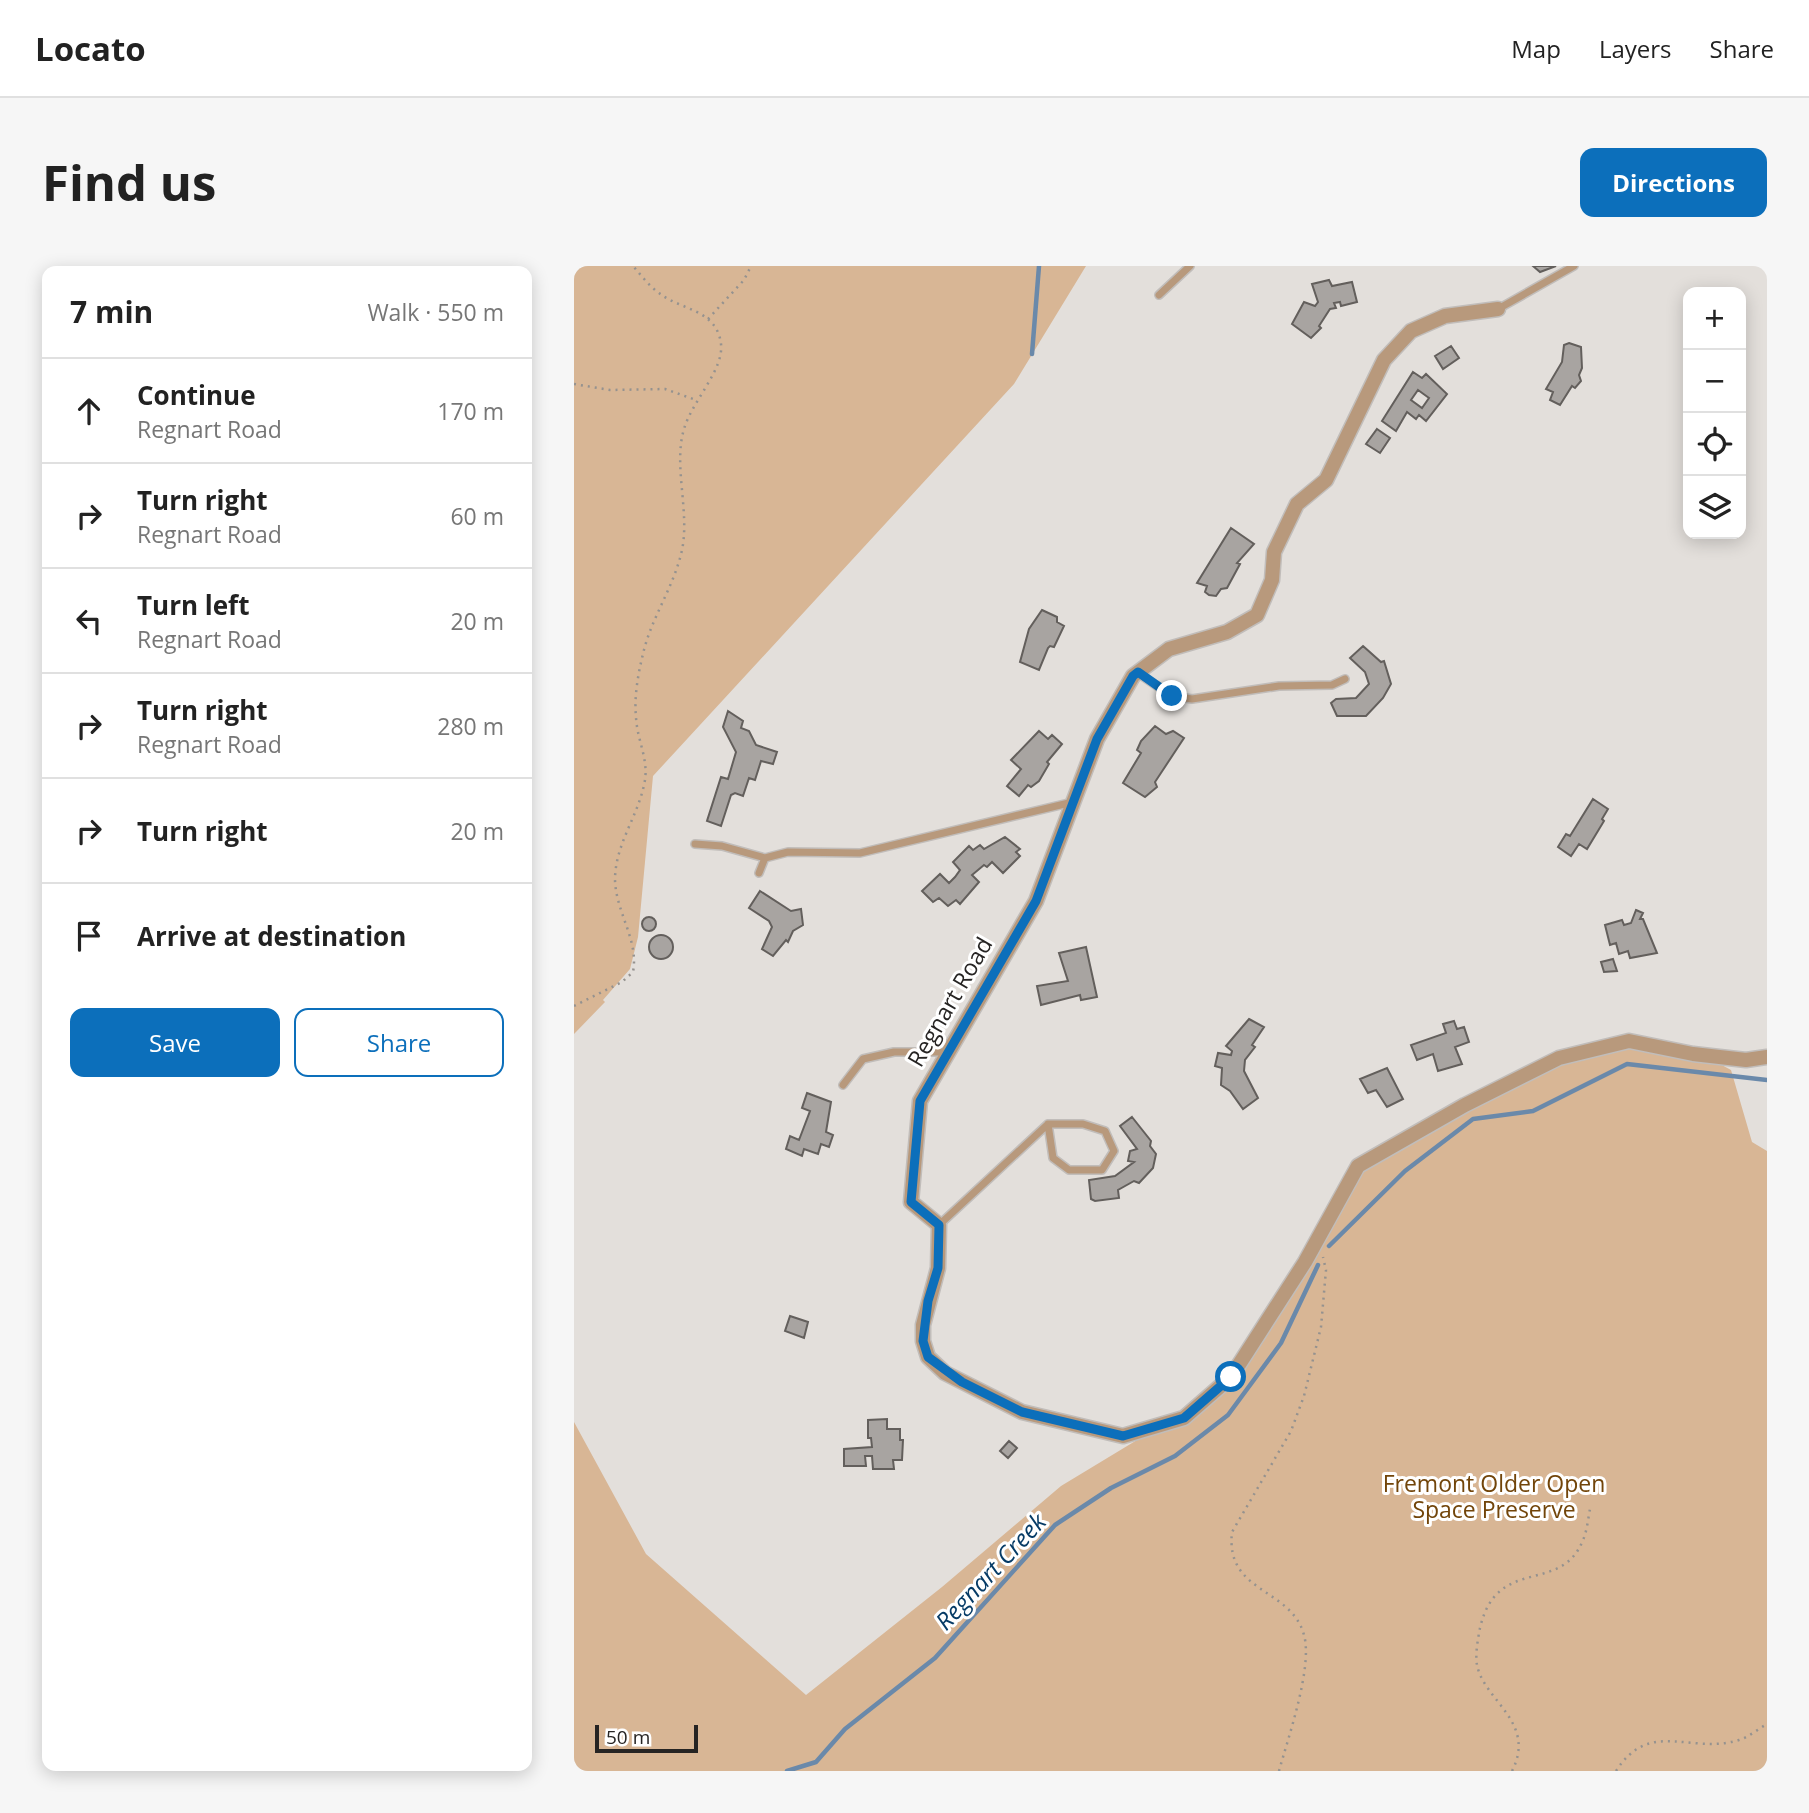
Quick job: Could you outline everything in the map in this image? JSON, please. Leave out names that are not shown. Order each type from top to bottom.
[{"type":"street","name":"Regnart Road","points":[[939,1225],[911,1202],[920,1101],[1036,901],[1097,739],[1138,672],[1169,649],[1227,632],[1258,615],[1272,580],[1274,552],[1297,504],[1326,480],[1384,360],[1411,331],[1445,316],[1498,309]]},
{"type":"street","points":[[939,1225],[938,1268],[923,1325],[923,1341],[928,1357],[945,1373],[1022,1412],[1123,1436],[1184,1418],[1231,1377],[1305,1262],[1358,1166],[1465,1105],[1559,1058],[1629,1041],[1693,1055],[1746,1059],[1767,1057]]},
{"type":"lane","points":[[1159,295],[1190,266]]},
{"type":"lane","points":[[1498,309],[1574,266]]},
{"type":"lane","points":[[1138,672],[1172,696],[1192,699],[1279,686],[1332,685],[1345,679]]},
{"type":"lane","points":[[695,844],[722,846],[765,858],[788,852],[860,853],[1073,802]]},
{"type":"lane","points":[[760,873],[765,858]]},
{"type":"lane","points":[[843,1085],[863,1059],[894,1052],[946,1052]]},
{"type":"lane","points":[[939,1225],[1048,1124],[1083,1124],[1105,1131],[1114,1151],[1102,1170],[1069,1170],[1053,1157],[1048,1124]]},
{"type":"path","points":[[574,1006],[622,982],[633,972],[633,946],[617,897],[615,870],[620,847],[645,784],[646,763],[635,719],[639,675],[651,626],[671,585],[682,549],[682,440],[695,400],[714,374],[721,355],[719,334],[708,319],[660,295],[634,266]]},
{"type":"path","points":[[708,319],[744,280],[751,266]]},
{"type":"path","points":[[574,384],[619,391],[665,389],[695,400]]},
{"type":"path","points":[[1279,1771],[1304,1676],[1304,1634],[1292,1615],[1234,1565],[1230,1548],[1232,1532],[1290,1431],[1304,1396],[1321,1327],[1325,1249]]},
{"type":"path","points":[[1512,1771],[1518,1759],[1517,1737],[1505,1707],[1484,1682],[1477,1665],[1479,1630],[1487,1603],[1501,1588],[1522,1579],[1549,1573],[1566,1563],[1583,1542],[1590,1509]]},
{"type":"path","points":[[1616,1771],[1636,1746],[1652,1742],[1720,1743],[1740,1740],[1767,1724]]},
{"type":"green space","points":[[574,266],[1086,266],[1014,384],[653,776],[638,937],[630,969],[603,1000],[605,1002],[574,1034]]},
{"type":"green space","name":"Fremont Older Open Space Preserve","points":[[1630,1037],[1696,1051],[1731,1070],[1752,1142],[1767,1151],[1767,1771],[574,1771],[574,1422],[646,1554],[806,1695],[942,1587],[1061,1486],[1180,1414],[1228,1375],[1364,1156],[1459,1101]]},
{"type":"building","points":[[1533,266],[1556,266],[1540,272]]},
{"type":"building","points":[[1329,280],[1332,286],[1352,282],[1357,302],[1341,306],[1340,302],[1334,303],[1336,308],[1330,309],[1319,326],[1321,328],[1311,338],[1292,324],[1304,302],[1315,306],[1318,302],[1312,284]]},
{"type":"building","points":[[1569,343],[1581,347],[1581,381],[1575,388],[1572,386],[1560,405],[1550,400],[1553,392],[1546,389],[1562,362],[1564,345]]},
{"type":"building","points":[[1451,346],[1459,358],[1443,369],[1435,356]]},
{"type":"building","points":[[1413,372],[1422,378],[1426,374],[1447,394],[1426,421],[1419,415],[1416,419],[1407,412],[1396,431],[1382,421]],"holes":[[[1418,390],[1429,398],[1422,408],[1411,400]]]},
{"type":"building","points":[[1377,429],[1390,438],[1380,453],[1366,444]]},
{"type":"building","points":[[1231,528],[1254,544],[1237,563],[1240,564],[1227,588],[1221,589],[1216,596],[1209,595],[1205,592],[1207,586],[1197,583]]},
{"type":"building","points":[[1042,610],[1057,617],[1057,622],[1064,626],[1054,647],[1048,648],[1039,670],[1020,662],[1029,629]]},
{"type":"building","points":[[1363,646],[1381,662],[1384,661],[1391,684],[1383,698],[1366,716],[1337,716],[1331,703],[1336,699],[1356,698],[1369,684],[1365,672],[1350,658]]},
{"type":"building","points":[[728,711],[743,721],[741,728],[749,731],[756,745],[777,752],[773,764],[761,761],[755,780],[749,778],[743,796],[735,793],[731,795],[721,826],[707,821],[721,777],[728,779],[736,752],[723,727]]},
{"type":"building","points":[[1155,726],[1166,734],[1173,731],[1184,738],[1155,782],[1157,787],[1145,797],[1123,783],[1141,753],[1137,750],[1141,741]]},
{"type":"building","points":[[1039,731],[1048,739],[1052,735],[1062,744],[1047,762],[1049,764],[1039,781],[1031,787],[1028,785],[1019,796],[1007,786],[1021,769],[1011,760]]},
{"type":"building","points":[[1593,799],[1608,809],[1602,819],[1604,821],[1587,849],[1579,844],[1571,856],[1558,847],[1566,834],[1570,836]]},
{"type":"building","points":[[1005,837],[1020,849],[1016,852],[1020,856],[1003,873],[992,862],[987,867],[984,865],[972,875],[979,882],[960,904],[956,900],[948,906],[939,898],[933,902],[922,891],[940,874],[949,883],[960,870],[953,862],[969,846],[973,850],[980,845],[984,849]]},
{"type":"building","points":[[760,891],[791,911],[801,909],[803,925],[793,931],[788,942],[786,940],[773,956],[762,949],[772,927],[769,921],[749,908]]},
{"type":"building","points":[[1636,910],[1643,913],[1640,919],[1643,919],[1657,953],[1630,958],[1628,951],[1619,954],[1616,943],[1610,945],[1605,925],[1622,920],[1624,925],[1631,923]]},
{"type":"building","points":[[649,917],[654,919],[654,929],[649,931],[644,929],[642,924],[644,919]]},
{"type":"building","points":[[661,935],[669,939],[673,947],[669,955],[661,959],[653,955],[649,947],[653,939]]},
{"type":"building","points":[[1086,947],[1097,997],[1081,1000],[1080,995],[1041,1005],[1037,986],[1068,981],[1059,953]]},
{"type":"building","points":[[1613,959],[1617,971],[1604,972],[1601,962]]},
{"type":"building","points":[[1249,1019],[1264,1027],[1252,1045],[1255,1047],[1245,1060],[1244,1071],[1258,1098],[1243,1109],[1230,1091],[1221,1085],[1222,1068],[1215,1066],[1218,1053],[1231,1055],[1232,1051],[1226,1046]]},
{"type":"building","points":[[1454,1021],[1457,1029],[1464,1027],[1469,1042],[1455,1047],[1462,1064],[1438,1071],[1433,1054],[1417,1060],[1411,1045],[1446,1033],[1443,1024]]},
{"type":"building","points":[[1387,1068],[1403,1099],[1387,1107],[1376,1090],[1368,1093],[1360,1079]]},
{"type":"building","points":[[807,1093],[831,1102],[826,1132],[833,1135],[829,1147],[821,1144],[818,1154],[804,1149],[802,1156],[786,1149],[790,1136],[799,1140],[810,1111],[802,1108]]},
{"type":"building","points":[[1132,1117],[1151,1141],[1150,1146],[1156,1154],[1153,1168],[1139,1183],[1134,1181],[1118,1190],[1119,1198],[1095,1201],[1091,1199],[1089,1180],[1115,1176],[1134,1162],[1128,1161],[1130,1151],[1137,1149],[1120,1126]]},
{"type":"building","points":[[790,1316],[808,1322],[804,1338],[785,1331]]},
{"type":"building","points":[[887,1419],[887,1429],[900,1429],[900,1440],[903,1440],[902,1460],[893,1460],[894,1469],[873,1469],[872,1456],[865,1456],[866,1466],[844,1466],[844,1449],[872,1447],[871,1438],[868,1438],[868,1420]]},
{"type":"building","points":[[1009,1441],[1017,1448],[1008,1458],[1000,1451]]},
{"type":"waterway","points":[[1032,354],[1039,266]]},
{"type":"waterway","name":"Regnart Creek","points":[[1329,1246],[1405,1171],[1473,1119],[1533,1111],[1627,1064],[1767,1080]]},
{"type":"waterway","name":"Regnart Creek","points":[[787,1771],[816,1762],[845,1729],[935,1658],[1055,1525],[1111,1488],[1175,1456],[1228,1415],[1281,1343],[1318,1265]]},
{"type":"route","points":[[1172,696],[1146,681],[1138,672],[1133,676],[1097,739],[1036,901],[920,1101],[911,1202],[939,1225],[938,1268],[923,1325],[923,1341],[928,1357],[945,1373],[1022,1412],[1123,1436],[1184,1418],[1231,1377]]}]
